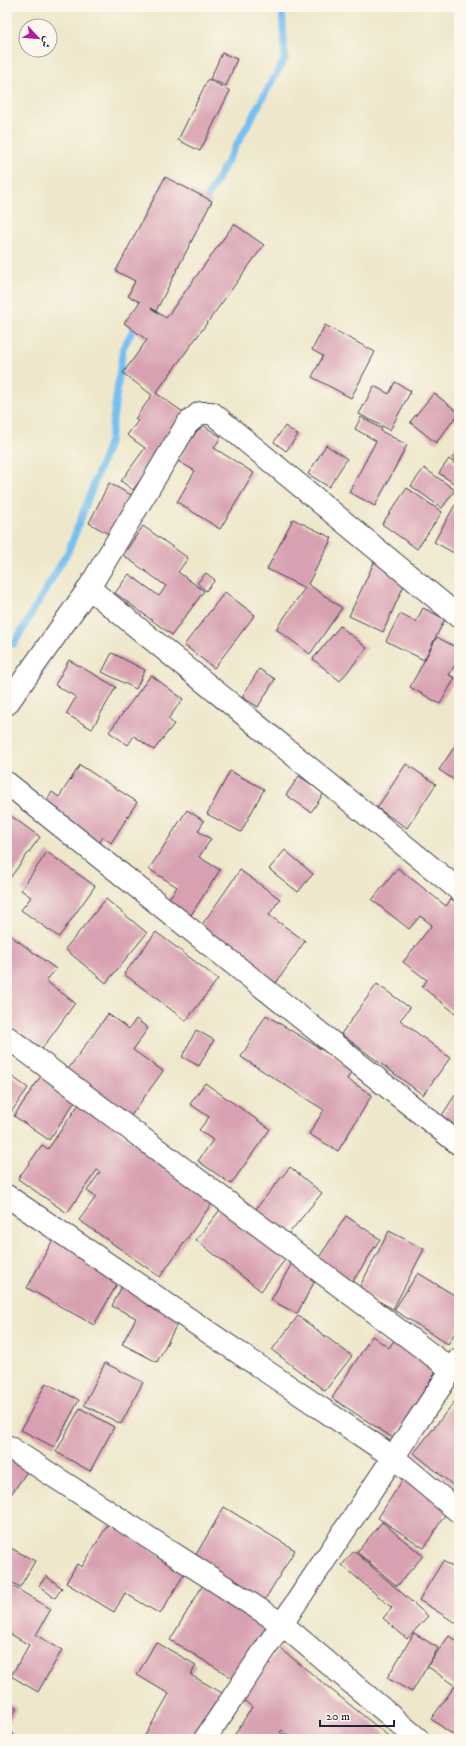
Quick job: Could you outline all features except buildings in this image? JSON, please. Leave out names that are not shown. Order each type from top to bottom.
[{"type":"street","points":[[7,704],[89,588],[187,424],[200,412],[212,413],[459,617]]},
{"type":"street","points":[[89,588],[459,890]]},
{"type":"street","points":[[7,783],[459,1144]]},
{"type":"street","points":[[7,1037],[455,1365],[205,1739]]},
{"type":"street","points":[[7,1196],[393,1457],[459,1512]]},
{"type":"street","points":[[7,1446],[282,1624],[418,1739]]},
{"type":"waterway","points":[[203,205],[285,58],[282,7]]},
{"type":"waterway","points":[[14,644],[69,550],[110,441],[123,348],[137,323]]}]
